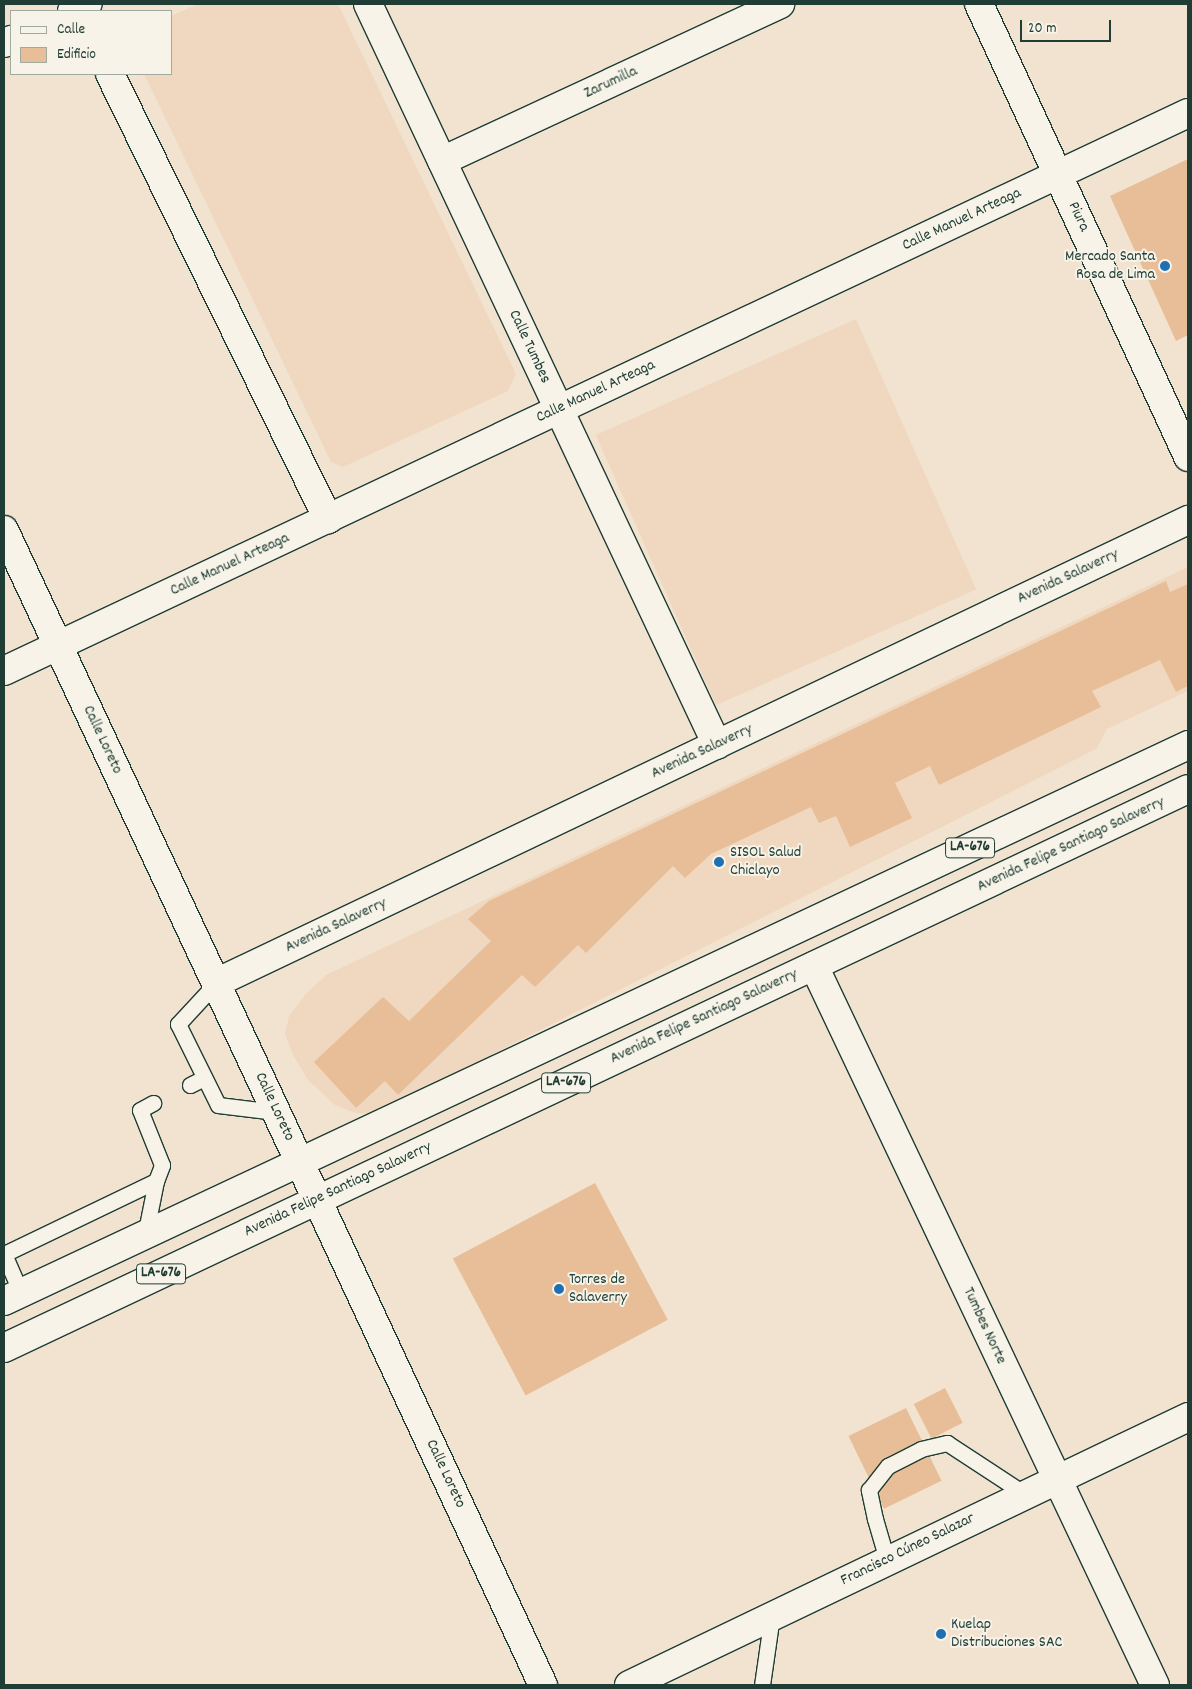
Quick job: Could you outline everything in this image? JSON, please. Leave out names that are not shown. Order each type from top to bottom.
[{"type":"street","name":"Calle Tumbes","points":[[368,4],[717,745]]},
{"type":"street","name":"Zarumilla","points":[[442,161],[780,4]]},
{"type":"street","name":"Piura","points":[[980,4],[1188,457]]},
{"type":"street","points":[[110,75],[328,519]]},
{"type":"street","name":"Calle Manuel Arteaga","points":[[4,671],[1188,113]]},
{"type":"street","name":"Avenida Salaverry","points":[[216,983],[1188,520]]},
{"type":"street","name":"Calle Loreto","points":[[4,530],[543,1685]]},
{"type":"street","name":"LA-676","points":[[12,1297],[300,1164],[1188,745]]},
{"type":"street","name":"Avenida Felipe Santiago Salaverry","points":[[4,1348],[1188,789]]},
{"type":"street","name":"Tumbes Norte","points":[[814,966],[1155,1685]]},
{"type":"street","name":"Francisco Cúneo Salazar","points":[[631,1685],[887,1560],[1188,1417]]},
{"type":"lane","points":[[216,983],[178,1024],[218,1105],[276,1112]]},
{"type":"lane","points":[[190,1085],[204,1078]]},
{"type":"lane","points":[[144,1236],[156,1181],[162,1165],[140,1110],[153,1103]]},
{"type":"lane","points":[[12,1297],[4,1254],[156,1181]]},
{"type":"lane","points":[[887,1560],[874,1519],[869,1490],[888,1466],[920,1449],[947,1443],[1025,1494]]},
{"type":"lane","points":[[762,1685],[772,1616]]},
{"type":"shaded area","points":[[198,4],[338,4],[516,374],[508,391],[343,467],[331,462],[144,75],[172,75],[172,16]]},
{"type":"shaded area","points":[[856,319],[976,589],[716,705],[596,435]]},
{"type":"shaded area","name":"SISOL Salud Chiclayo","points":[[1188,567],[1188,691],[1107,729],[1096,749],[376,1113],[355,1113],[335,1105],[308,1080],[293,1055],[285,1034],[289,1016],[305,995],[326,975]]},
{"type":"building","name":"Mercado Santa Rosa de Lima","points":[[1188,159],[1188,335],[1176,341],[1110,196]]},
{"type":"building","points":[[1166,581],[1170,592],[1188,584],[1188,686],[1176,692],[1160,660],[1092,691],[1101,707],[939,785],[930,766],[895,783],[912,818],[850,847],[836,816],[819,823],[811,807],[711,854],[685,878],[673,866],[586,953],[578,945],[535,987],[522,975],[398,1095],[385,1081],[356,1108],[314,1062],[383,997],[409,1021],[491,941],[468,919],[489,901]]},
{"type":"building","name":"Torres de Salaverry","points":[[595,1183],[668,1320],[526,1395],[453,1259]]},
{"type":"building","points":[[945,1388],[963,1423],[932,1439],[914,1404]]},
{"type":"building","points":[[906,1408],[942,1481],[884,1509],[848,1436]]},
{"type":"place","name":"Mercado Santa Rosa de Lima","points":[[1165,266]]},
{"type":"place","name":"SISOL Salud Chiclayo","points":[[719,862]]},
{"type":"place","name":"Torres de Salaverry","points":[[559,1289]]},
{"type":"place","name":"Kuelap Distribuciones SAC","points":[[941,1634]]}]
